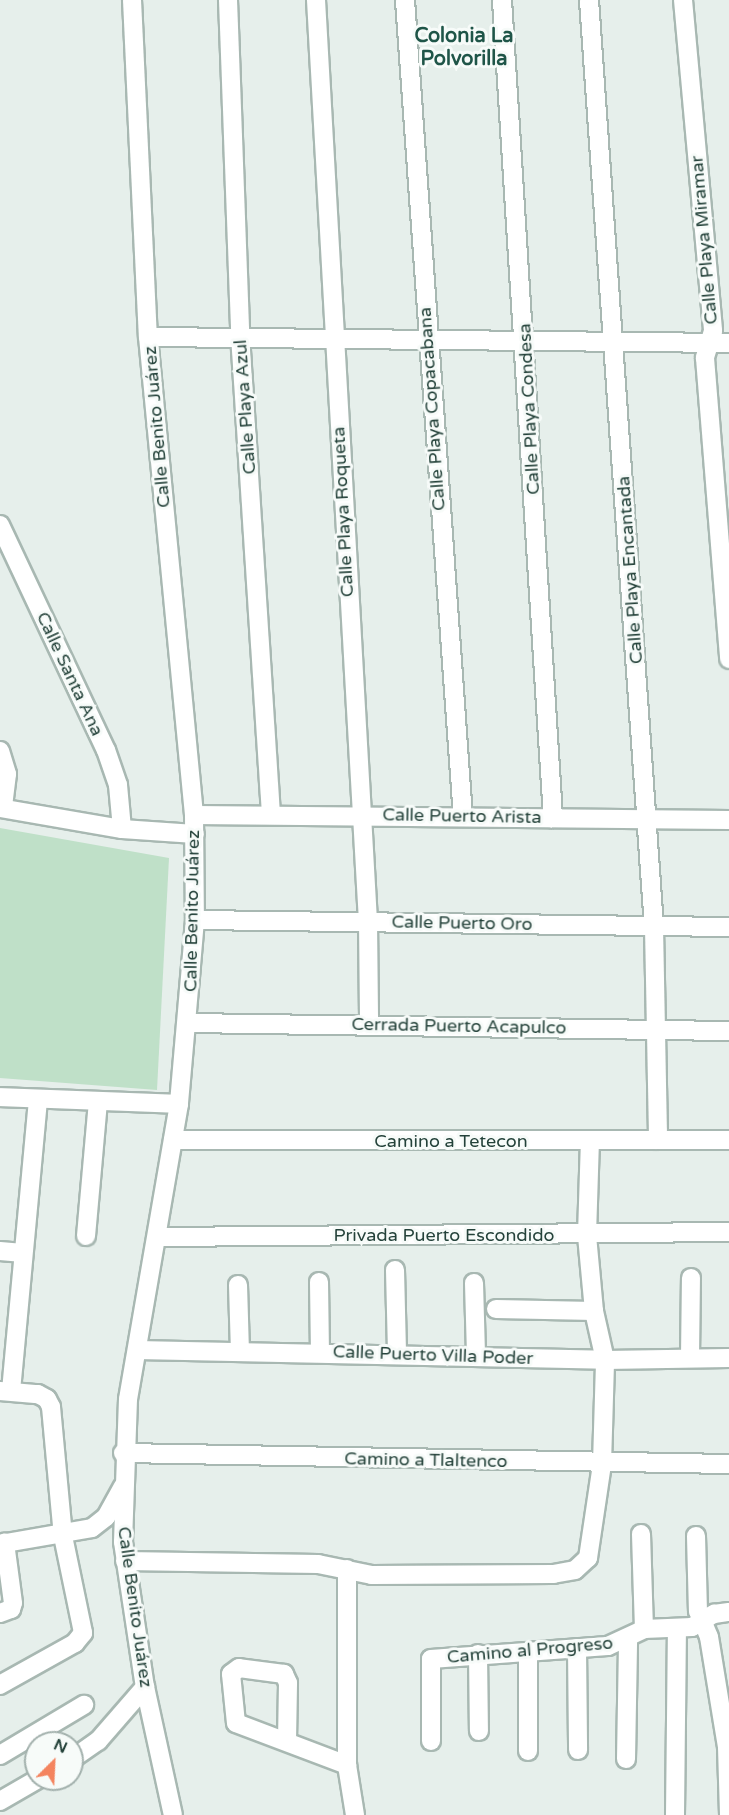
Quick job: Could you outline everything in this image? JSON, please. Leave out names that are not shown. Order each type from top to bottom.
[{"type":"street","name":"Calle Benito Juárez","points":[[132,0],[148,337],[195,834],[195,920],[188,1023],[179,1104],[137,1350],[123,1453],[124,1561],[145,1687],[173,1815]]},
{"type":"street","name":"Calle Playa Azul","points":[[228,0],[240,335],[271,814]]},
{"type":"street","name":"Calle Playa Roqueta","points":[[316,0],[333,337],[368,921],[369,1024]]},
{"type":"street","name":"Calle Playa Copacabana","points":[[405,0],[462,817]]},
{"type":"street","name":"Calle Playa Condesa","points":[[502,0],[553,818]]},
{"type":"street","name":"Calle Playa Encantada","points":[[589,0],[648,820],[654,927],[658,1140]]},
{"type":"street","name":"Calle Playa Miramar","points":[[683,0],[713,331],[705,358],[729,659]]},
{"type":"street","points":[[148,337],[240,335],[525,343],[729,343]]},
{"type":"street","name":"Calle Santa Ana","points":[[0,525],[106,750],[118,785],[122,829]]},
{"type":"street","points":[[0,751],[7,774],[1,808],[122,829],[195,834]]},
{"type":"street","name":"Calle Puerto Arista","points":[[194,815],[362,814],[729,820]]},
{"type":"street","name":"Calle Puerto Oro","points":[[195,920],[729,927]]},
{"type":"street","name":"Cerrada Puerto Acapulco","points":[[188,1023],[729,1031]]},
{"type":"street","points":[[0,1096],[38,1100],[179,1104]]},
{"type":"street","points":[[0,1685],[75,1643],[83,1633],[63,1536],[51,1407],[47,1399],[38,1395],[5,1391],[38,1100]]},
{"type":"street","points":[[86,1236],[98,1102]]},
{"type":"street","name":"Camino a Tetecon","points":[[173,1140],[590,1142],[729,1140]]},
{"type":"street","points":[[124,1561],[318,1564],[372,1575],[553,1574],[575,1570],[588,1558],[602,1464],[605,1360],[594,1311],[587,1235],[590,1142]]},
{"type":"street","name":"Privada Puerto Escondido","points":[[158,1237],[729,1232]]},
{"type":"street","points":[[0,1251],[22,1253]]},
{"type":"street","points":[[395,1270],[397,1353]]},
{"type":"street","points":[[690,1357],[691,1278]]},
{"type":"street","points":[[319,1282],[320,1352]]},
{"type":"street","points":[[474,1283],[476,1356]]},
{"type":"street","points":[[238,1285],[240,1352]]},
{"type":"street","points":[[496,1309],[594,1311]]},
{"type":"street","name":"Calle Puerto Villa Poder","points":[[137,1350],[397,1353],[605,1360],[729,1358]]},
{"type":"street","name":"Camino a Tlaltenco","points":[[123,1453],[602,1464],[729,1464]]},
{"type":"street","points":[[0,1613],[11,1609],[13,1603],[2,1544],[63,1536],[99,1524],[123,1486]]},
{"type":"street","points":[[641,1534],[644,1629],[677,1628],[702,1622],[714,1614],[729,1612]]},
{"type":"street","points":[[696,1536],[698,1611],[709,1636],[727,1748],[729,1815]]},
{"type":"street","points":[[347,1569],[347,1765],[355,1815]]},
{"type":"street","points":[[675,1815],[677,1628]]},
{"type":"street","name":"Camino al Progreso","points":[[431,1742],[428,1665],[431,1659],[608,1646],[628,1640],[644,1629]]},
{"type":"street","points":[[626,1759],[628,1640]]},
{"type":"street","points":[[577,1648],[578,1750]]},
{"type":"street","points":[[528,1652],[528,1751]]},
{"type":"street","points":[[478,1654],[479,1731]]},
{"type":"street","points":[[287,1741],[288,1683],[284,1674],[239,1668],[231,1674],[236,1724],[347,1765]]},
{"type":"street","points":[[84,1751],[98,1741],[145,1687]]},
{"type":"street","points":[[0,1755],[84,1705]]},
{"type":"street","points":[[0,1801],[24,1787]]},
{"type":"green space","points":[[0,828],[169,858],[157,1090],[0,1078]]},
{"type":"district","name":"Colonia La Polvorilla","points":[[464,48]]}]
